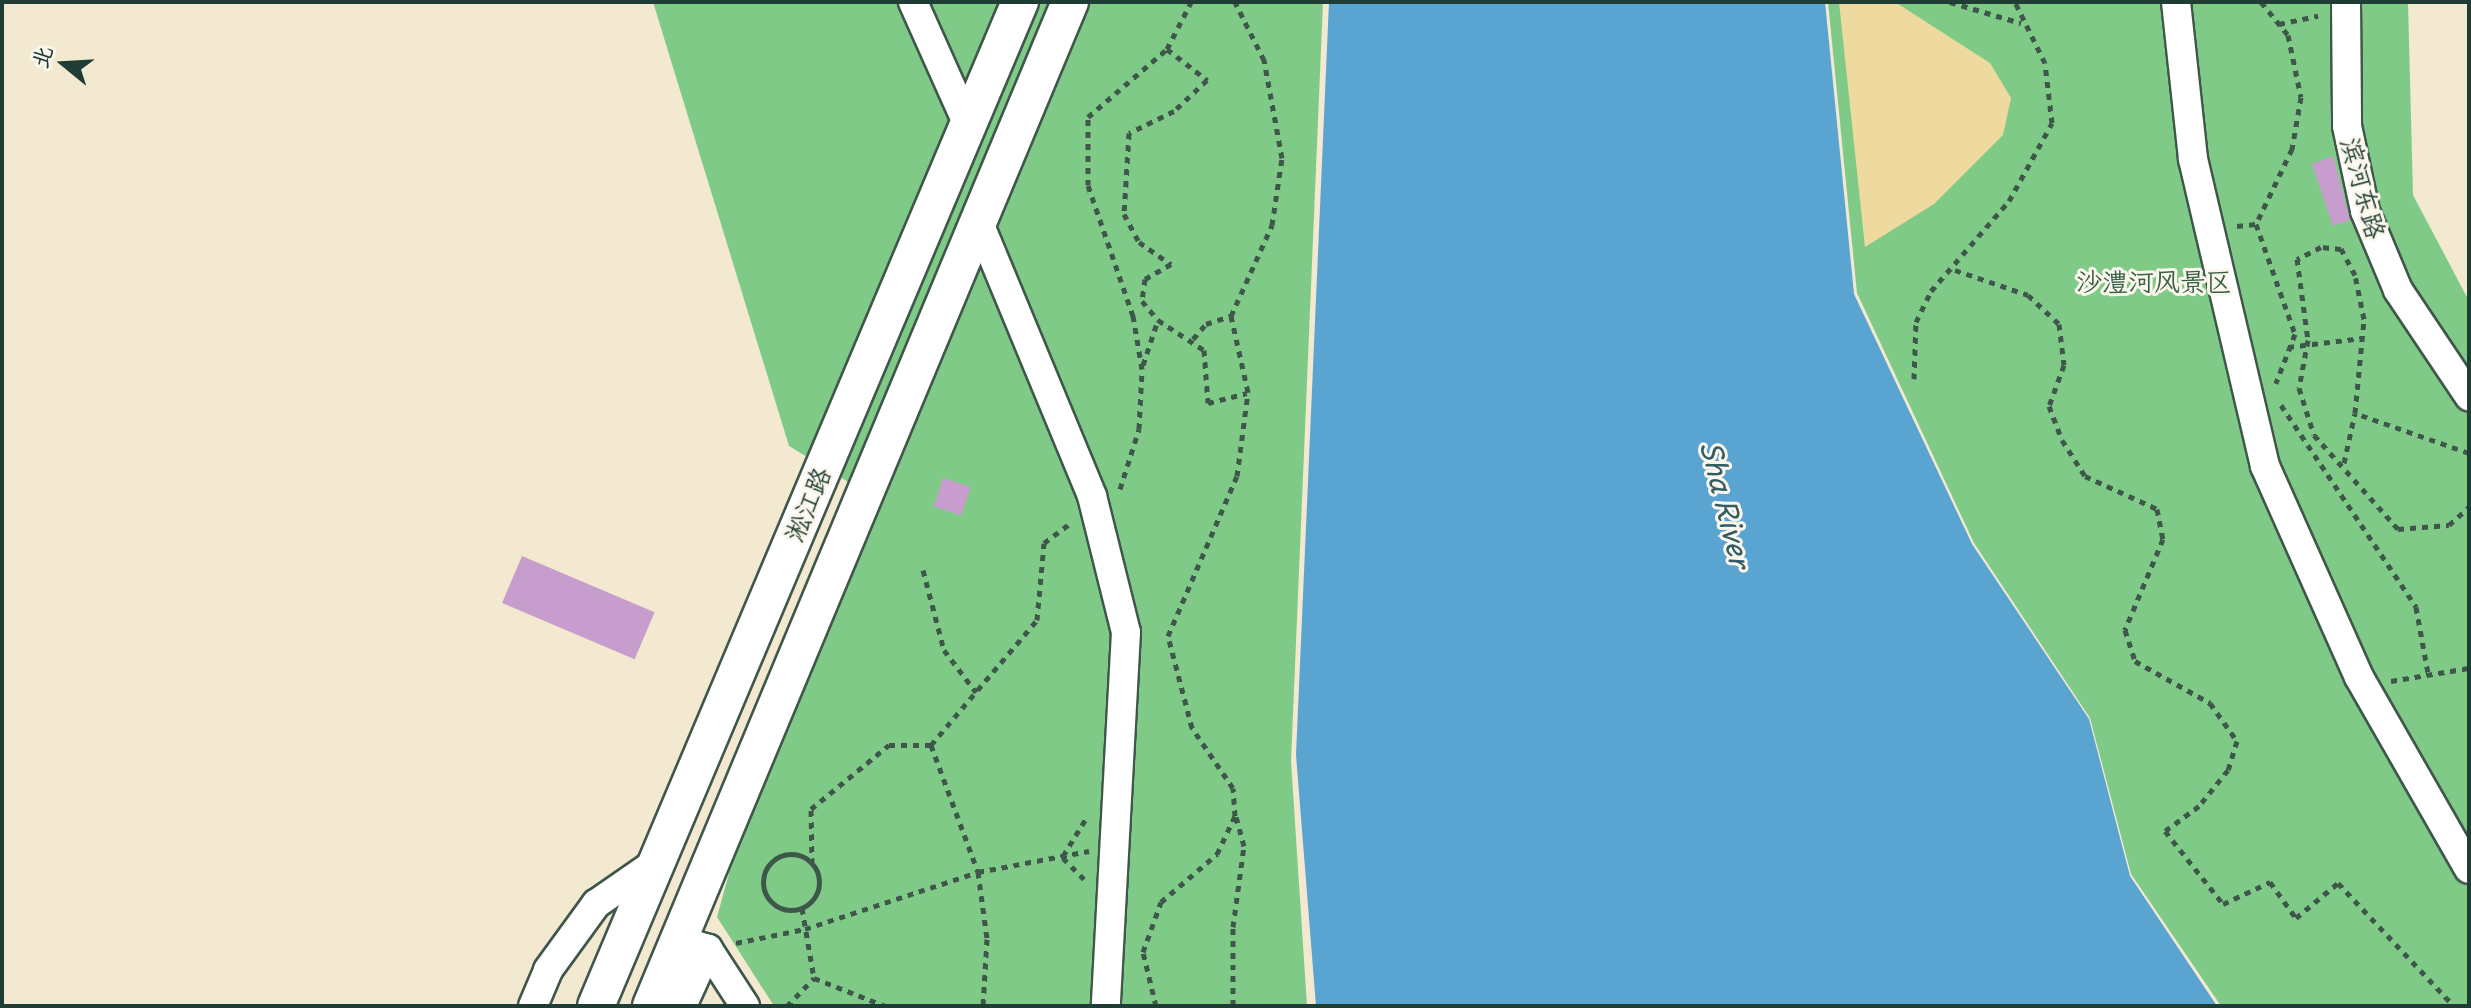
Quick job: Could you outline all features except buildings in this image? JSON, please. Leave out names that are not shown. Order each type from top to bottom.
[{"type":"main road","name":"淞江路","points":[[596,1006],[1020,2]]},
{"type":"main road","name":"淞江路","points":[[651,1006],[692,944],[977,218],[1070,2]]},
{"type":"street","points":[[913,2],[968,125]]},
{"type":"street","points":[[2176,2],[2193,159],[2265,466],[2367,690],[2469,869]]},
{"type":"street","name":"滨河东路","points":[[2346,6],[2347,126],[2365,211],[2398,290],[2469,396]]},
{"type":"street","points":[[977,218],[1096,512],[1126,632],[1106,1006]]},
{"type":"street","points":[[533,1006],[548,970],[596,904],[655,863]]},
{"type":"street","points":[[682,1006],[692,944]]},
{"type":"street","points":[[692,944],[745,1006]]},
{"type":"path","points":[[1142,369],[1133,316],[1088,185],[1088,117],[1167,49],[1191,2]]},
{"type":"path","points":[[1233,1006],[1233,927],[1244,846],[1235,816],[1233,788],[1192,728],[1168,636],[1237,476],[1248,392],[1231,316],[1272,225],[1282,158],[1264,60],[1235,2]]},
{"type":"path","points":[[1950,2],[2022,23]]},
{"type":"path","points":[[1914,379],[1916,322],[1931,291],[1955,270],[2009,201],[2052,123],[2045,63],[2022,23],[2015,2]]},
{"type":"path","points":[[2261,2],[2279,24],[2301,97],[2292,149],[2256,224],[2289,307],[2295,334],[2276,381],[2281,406],[2410,595],[2428,673]]},
{"type":"path","points":[[2279,24],[2346,6]]},
{"type":"path","points":[[1167,49],[1207,80],[1174,111],[1129,133],[1124,214],[1139,242],[1171,264],[1145,279],[1142,301],[1158,320],[1193,339],[1204,350],[1208,403],[1248,392]]},
{"type":"path","points":[[2344,463],[2355,413],[2362,338],[2355,275],[2341,249],[2321,247],[2297,259],[2294,276],[2306,349],[2303,406],[2314,435],[2344,463],[2384,520],[2398,529],[2449,525],[2469,507]]},
{"type":"path","points":[[1955,270],[2028,295],[2059,324],[2064,365],[2049,406],[2062,440],[2085,476],[2157,509],[2163,539],[2125,630],[2135,661],[2210,703],[2237,741],[2228,770],[2199,806],[2165,831],[2223,904],[2270,882],[2296,918],[2338,883],[2454,1006]]},
{"type":"path","points":[[1193,339],[1206,324],[1231,316]]},
{"type":"path","points":[[814,978],[802,908],[819,886],[812,864],[811,809],[889,745],[931,745],[1037,620],[1044,543],[1111,506],[1131,468],[1142,369],[1158,320]]},
{"type":"path","points":[[2288,347],[2306,349],[2362,338]]},
{"type":"path","points":[[2355,413],[2469,453]]},
{"type":"path","points":[[923,570],[944,650],[976,692]]},
{"type":"path","points":[[2367,690],[2428,673],[2469,668]]},
{"type":"path","points":[[931,745],[978,872],[987,939],[983,1006]]},
{"type":"path","points":[[1156,1006],[1143,952],[1161,902],[1217,854],[1235,816]]},
{"type":"path","points":[[802,908],[775,906],[763,892],[763,873],[783,854],[812,864]]},
{"type":"path","points":[[692,944],[805,929],[978,872],[1062,857]]},
{"type":"path","points":[[787,1006],[814,978]]},
{"type":"path","points":[[814,978],[885,1006]]},
{"type":"green space","points":[[653,2],[1323,2],[1291,761],[1307,1006],[774,1006],[717,917],[731,866],[881,502],[789,446]]},
{"type":"green space","name":"沙澧河风景区","points":[[1828,2],[2408,2],[2413,195],[2469,301],[2469,1006],[2221,1006],[2131,874],[2090,718],[1974,543],[1857,293]]},
{"type":"sand","points":[[1839,2],[1895,2],[1990,63],[2011,98],[2003,135],[1934,204],[1865,247]]},
{"type":"water","name":"Sha River","points":[[1329,2],[1825,2],[1854,294],[1972,544],[2089,719],[2130,876],[2217,1006],[1316,1006],[1296,755]]}]
